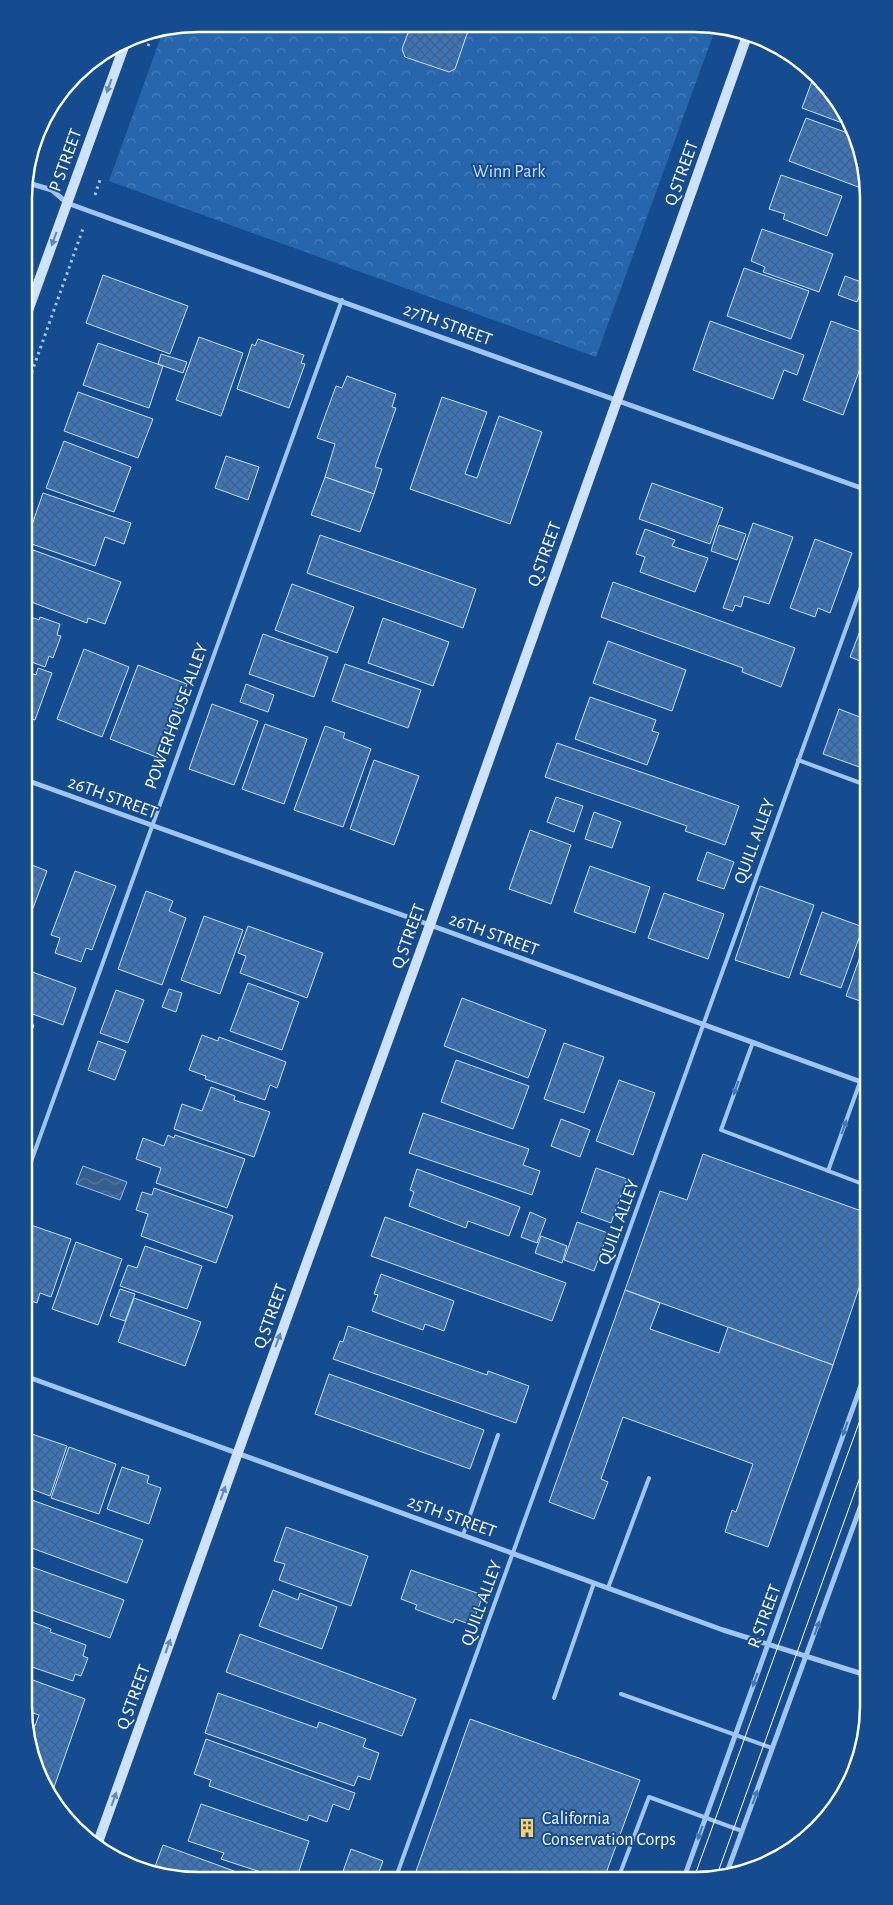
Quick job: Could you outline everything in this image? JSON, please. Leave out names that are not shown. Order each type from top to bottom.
[{"type":"main road","name":"Q STREET","points":[[99,1839],[430,925],[616,400],[746,41]]},
{"type":"main road","name":"P STREET","points":[[33,297],[122,52]]},
{"type":"street","name":"27TH STREET","points":[[33,184],[52,190],[67,202],[860,488]]},
{"type":"street","name":"26TH STREET","points":[[33,782],[860,1082]]},
{"type":"street","name":"25TH STREET","points":[[32,1379],[723,1630],[860,1673]]},
{"type":"street","name":"R STREET","points":[[685,1872],[860,1388]]},
{"type":"street","points":[[728,1869],[860,1508]]},
{"type":"lane","name":"POWERHOUSE ALLEY","points":[[32,1158],[342,300]]},
{"type":"lane","name":"QUILL ALLEY","points":[[398,1872],[860,590]]},
{"type":"lane","points":[[798,760],[860,783]]},
{"type":"lane","points":[[753,1042],[721,1130],[860,1183]]},
{"type":"lane","points":[[828,1171],[860,1082]]},
{"type":"lane","points":[[463,1535],[498,1435]]},
{"type":"lane","points":[[608,1588],[649,1478]]},
{"type":"lane","points":[[554,1698],[594,1583]]},
{"type":"lane","points":[[621,1694],[772,1748]]},
{"type":"lane","points":[[621,1872],[649,1797],[706,1816],[742,1831]]},
{"type":"green space","name":"Winn Park","points":[[695,32],[713,34],[596,357],[109,181],[161,37],[187,33]]},
{"type":"water","points":[[83,1166],[127,1182],[120,1200],[76,1184]]},
{"type":"building","points":[[467,32],[455,69],[449,72],[405,57],[402,49],[408,33]]},
{"type":"building","points":[[812,81],[826,97],[842,123],[802,108]]},
{"type":"building","points":[[806,118],[847,133],[855,155],[860,187],[789,161]]},
{"type":"building","points":[[781,175],[842,196],[827,236],[783,219],[785,214],[769,209]]},
{"type":"building","points":[[762,229],[833,254],[819,292],[763,272],[765,267],[751,261]]},
{"type":"building","points":[[744,268],[809,291],[791,339],[727,316]]},
{"type":"building","points":[[103,275],[188,306],[170,354],[86,323]]},
{"type":"building","points":[[845,276],[860,282],[860,294],[857,302],[838,295]]},
{"type":"building","points":[[710,321],[804,355],[797,375],[784,370],[773,399],[693,370]]},
{"type":"building","points":[[831,321],[860,332],[860,369],[843,415],[803,400]]},
{"type":"building","points":[[199,337],[243,353],[221,416],[176,400]]},
{"type":"building","points":[[258,339],[304,355],[301,363],[305,364],[289,408],[237,389],[252,344],[255,346]]},
{"type":"building","points":[[98,343],[163,366],[149,408],[83,385]]},
{"type":"building","points":[[161,354],[187,362],[183,373],[158,364]]},
{"type":"building","points":[[347,376],[396,394],[392,407],[396,408],[375,467],[382,469],[374,494],[325,477],[335,444],[317,438],[336,386],[342,388]]},
{"type":"building","points":[[78,392],[153,419],[138,458],[64,431]]},
{"type":"building","points":[[442,397],[487,412],[465,474],[477,478],[499,416],[542,432],[510,524],[410,489]]},
{"type":"building","points":[[64,441],[131,467],[114,512],[46,488]]},
{"type":"building","points":[[226,456],[259,467],[248,500],[215,488]]},
{"type":"building","points":[[325,477],[374,494],[360,532],[311,515]]},
{"type":"building","points":[[652,483],[723,508],[710,544],[639,519]]},
{"type":"building","points":[[43,493],[131,523],[124,544],[105,537],[95,566],[33,544],[33,522]]},
{"type":"building","points":[[753,523],[793,537],[769,604],[744,596],[741,607],[735,605],[733,611],[723,608]]},
{"type":"building","points":[[719,525],[746,534],[737,560],[711,551]]},
{"type":"building","points":[[645,529],[675,540],[672,546],[708,558],[695,592],[640,572],[645,557],[636,554]]},
{"type":"building","points":[[320,535],[476,589],[463,628],[307,573]]},
{"type":"building","points":[[815,539],[852,553],[830,613],[818,608],[815,617],[790,608]]},
{"type":"building","points":[[33,550],[121,582],[105,624],[88,618],[87,623],[33,603]]},
{"type":"building","points":[[613,582],[795,648],[781,687],[742,672],[743,668],[601,617]]},
{"type":"building","points":[[292,584],[354,607],[337,653],[275,630]]},
{"type":"building","points":[[40,617],[60,624],[57,635],[61,636],[53,658],[49,656],[45,667],[33,662],[33,618],[39,620]]},
{"type":"building","points":[[383,618],[449,642],[433,686],[368,663]]},
{"type":"building","points":[[860,631],[860,661],[850,657]]},
{"type":"building","points":[[263,634],[328,657],[314,697],[249,674]]},
{"type":"building","points":[[608,641],[686,670],[672,711],[593,683]]},
{"type":"building","points":[[84,649],[129,667],[102,737],[57,719]]},
{"type":"building","points":[[345,664],[421,690],[408,728],[332,701]]},
{"type":"building","points":[[138,665],[187,684],[159,758],[110,739]]},
{"type":"building","points":[[38,668],[52,673],[35,720],[33,719],[33,674],[36,675]]},
{"type":"building","points":[[246,684],[274,695],[268,712],[240,702]]},
{"type":"building","points":[[590,697],[656,720],[652,731],[659,733],[647,765],[575,739]]},
{"type":"building","points":[[212,704],[258,721],[234,785],[189,769]]},
{"type":"building","points":[[839,709],[860,717],[860,767],[823,754]]},
{"type":"building","points":[[265,724],[307,739],[284,804],[242,789]]},
{"type":"building","points":[[325,726],[345,733],[343,738],[371,749],[343,827],[294,810]]},
{"type":"building","points":[[557,743],[739,806],[725,845],[685,831],[687,826],[545,777]]},
{"type":"building","points":[[374,760],[419,776],[394,845],[350,829]]},
{"type":"building","points":[[556,797],[583,806],[574,832],[547,822]]},
{"type":"building","points":[[594,812],[621,822],[612,848],[585,839]]},
{"type":"building","points":[[530,830],[571,845],[551,904],[509,889]]},
{"type":"building","points":[[707,852],[734,862],[724,889],[697,880]]},
{"type":"building","points":[[33,865],[47,871],[33,909]]},
{"type":"building","points":[[590,866],[650,887],[635,933],[574,912]]},
{"type":"building","points":[[75,871],[116,886],[92,950],[86,948],[81,962],[55,953],[60,938],[51,935]]},
{"type":"building","points":[[760,886],[814,905],[789,978],[735,960]]},
{"type":"building","points":[[146,891],[173,901],[169,911],[186,918],[162,985],[118,969]]},
{"type":"building","points":[[664,893],[724,914],[708,959],[648,938]]},
{"type":"building","points":[[822,912],[860,926],[860,935],[841,988],[800,974]]},
{"type":"building","points":[[204,916],[243,930],[220,994],[181,980]]},
{"type":"building","points":[[248,926],[323,953],[307,998],[240,973],[246,956],[238,953]]},
{"type":"building","points":[[860,957],[860,1001],[846,996]]},
{"type":"building","points":[[32,972],[76,988],[63,1025],[32,1014]]},
{"type":"building","points":[[248,983],[299,1002],[282,1050],[230,1031]]},
{"type":"building","points":[[169,989],[182,993],[176,1012],[162,1007]]},
{"type":"building","points":[[116,990],[144,1000],[128,1043],[100,1033]]},
{"type":"building","points":[[462,998],[546,1030],[528,1078],[444,1046]]},
{"type":"building","points":[[202,1035],[218,1041],[219,1037],[286,1062],[277,1088],[270,1085],[265,1100],[205,1079],[206,1076],[189,1070]]},
{"type":"building","points":[[98,1041],[126,1051],[115,1080],[88,1070]]},
{"type":"building","points":[[564,1043],[604,1057],[584,1113],[544,1099]]},
{"type":"building","points":[[456,1060],[529,1086],[513,1129],[441,1102]]},
{"type":"building","points":[[619,1080],[655,1093],[633,1155],[596,1141]]},
{"type":"building","points":[[211,1087],[235,1096],[234,1100],[270,1112],[254,1157],[174,1129],[182,1104],[202,1111]]},
{"type":"building","points":[[423,1113],[529,1149],[523,1165],[540,1171],[532,1195],[409,1153]]},
{"type":"building","points":[[561,1119],[590,1130],[580,1157],[551,1146]]},
{"type":"building","points":[[168,1135],[174,1138],[175,1135],[245,1159],[227,1208],[156,1183],[161,1168],[136,1159],[143,1138],[164,1146]]},
{"type":"building","points":[[703,1154],[860,1210],[860,1285],[833,1365],[625,1290],[660,1191],[687,1200]]},
{"type":"building","points":[[596,1168],[627,1179],[611,1223],[581,1212]]},
{"type":"building","points":[[417,1169],[520,1207],[509,1236],[468,1221],[466,1228],[409,1206],[414,1192],[410,1190]]},
{"type":"building","points":[[154,1188],[233,1216],[216,1263],[141,1236],[148,1214],[136,1210],[142,1192],[152,1195]]},
{"type":"building","points":[[530,1212],[546,1219],[537,1243],[521,1237]]},
{"type":"building","points":[[385,1217],[566,1283],[552,1321],[371,1256]]},
{"type":"building","points":[[577,1222],[608,1233],[594,1271],[564,1260]]},
{"type":"building","points":[[32,1226],[71,1239],[51,1297],[40,1293],[37,1303],[32,1301]]},
{"type":"building","points":[[541,1236],[567,1246],[562,1263],[535,1253]]},
{"type":"building","points":[[76,1242],[122,1259],[98,1325],[52,1309]]},
{"type":"building","points":[[145,1246],[202,1266],[187,1309],[120,1286],[128,1265],[137,1268]]},
{"type":"building","points":[[381,1274],[454,1301],[444,1331],[425,1324],[423,1330],[372,1311],[378,1295],[374,1294]]},
{"type":"building","points":[[120,1289],[135,1294],[125,1321],[110,1316]]},
{"type":"building","points":[[625,1290],[660,1303],[650,1329],[719,1353],[728,1327],[833,1365],[768,1547],[725,1532],[732,1510],[736,1512],[753,1464],[623,1417],[601,1479],[608,1482],[594,1519],[549,1502]]},
{"type":"building","points":[[134,1298],[201,1322],[185,1366],[118,1342]]},
{"type":"building","points":[[348,1326],[487,1375],[488,1371],[529,1386],[516,1423],[333,1359],[340,1341],[343,1342]]},
{"type":"building","points":[[329,1374],[484,1430],[470,1469],[315,1414]]},
{"type":"building","points":[[32,1434],[67,1446],[50,1496],[32,1489]]},
{"type":"building","points":[[69,1447],[116,1464],[99,1514],[51,1498]]},
{"type":"building","points":[[122,1467],[149,1476],[147,1483],[161,1488],[149,1524],[107,1509]]},
{"type":"building","points":[[32,1500],[143,1540],[127,1583],[32,1548]]},
{"type":"building","points":[[286,1527],[368,1556],[351,1606],[279,1580],[285,1564],[274,1561]]},
{"type":"building","points":[[32,1567],[124,1600],[110,1638],[32,1610]]},
{"type":"building","points":[[411,1570],[483,1595],[472,1625],[455,1619],[453,1623],[415,1609],[417,1605],[401,1599]]},
{"type":"building","points":[[273,1590],[298,1600],[300,1593],[337,1607],[322,1649],[259,1626]]},
{"type":"building","points":[[32,1622],[51,1629],[50,1632],[86,1645],[83,1656],[88,1658],[81,1676],[75,1674],[73,1681],[32,1667]]},
{"type":"building","points":[[240,1634],[416,1699],[402,1736],[226,1672]]},
{"type":"building","points":[[32,1680],[85,1699],[54,1788],[38,1750],[34,1726],[39,1715],[33,1713]]},
{"type":"building","points":[[218,1693],[317,1728],[319,1722],[366,1739],[363,1747],[379,1753],[370,1780],[358,1776],[354,1786],[205,1733]]},
{"type":"building","name":"California Conservation Corps","points":[[470,1719],[640,1780],[606,1872],[416,1872]]},
{"type":"building","points":[[206,1739],[355,1793],[349,1810],[333,1804],[327,1822],[309,1815],[307,1821],[209,1786],[211,1780],[194,1774]]},
{"type":"building","points":[[201,1804],[309,1841],[299,1872],[261,1872],[221,1859],[224,1853],[188,1841]]},
{"type":"building","points":[[163,1845],[237,1872],[187,1872],[155,1866]]},
{"type":"building","points":[[351,1849],[383,1861],[379,1872],[343,1872]]},
{"type":"tram line","points":[[696,1872],[860,1420]]},
{"type":"tram line","points":[[719,1871],[860,1477]]},
{"type":"place","name":"California Conservation Corps","points":[[527,1828]]}]
